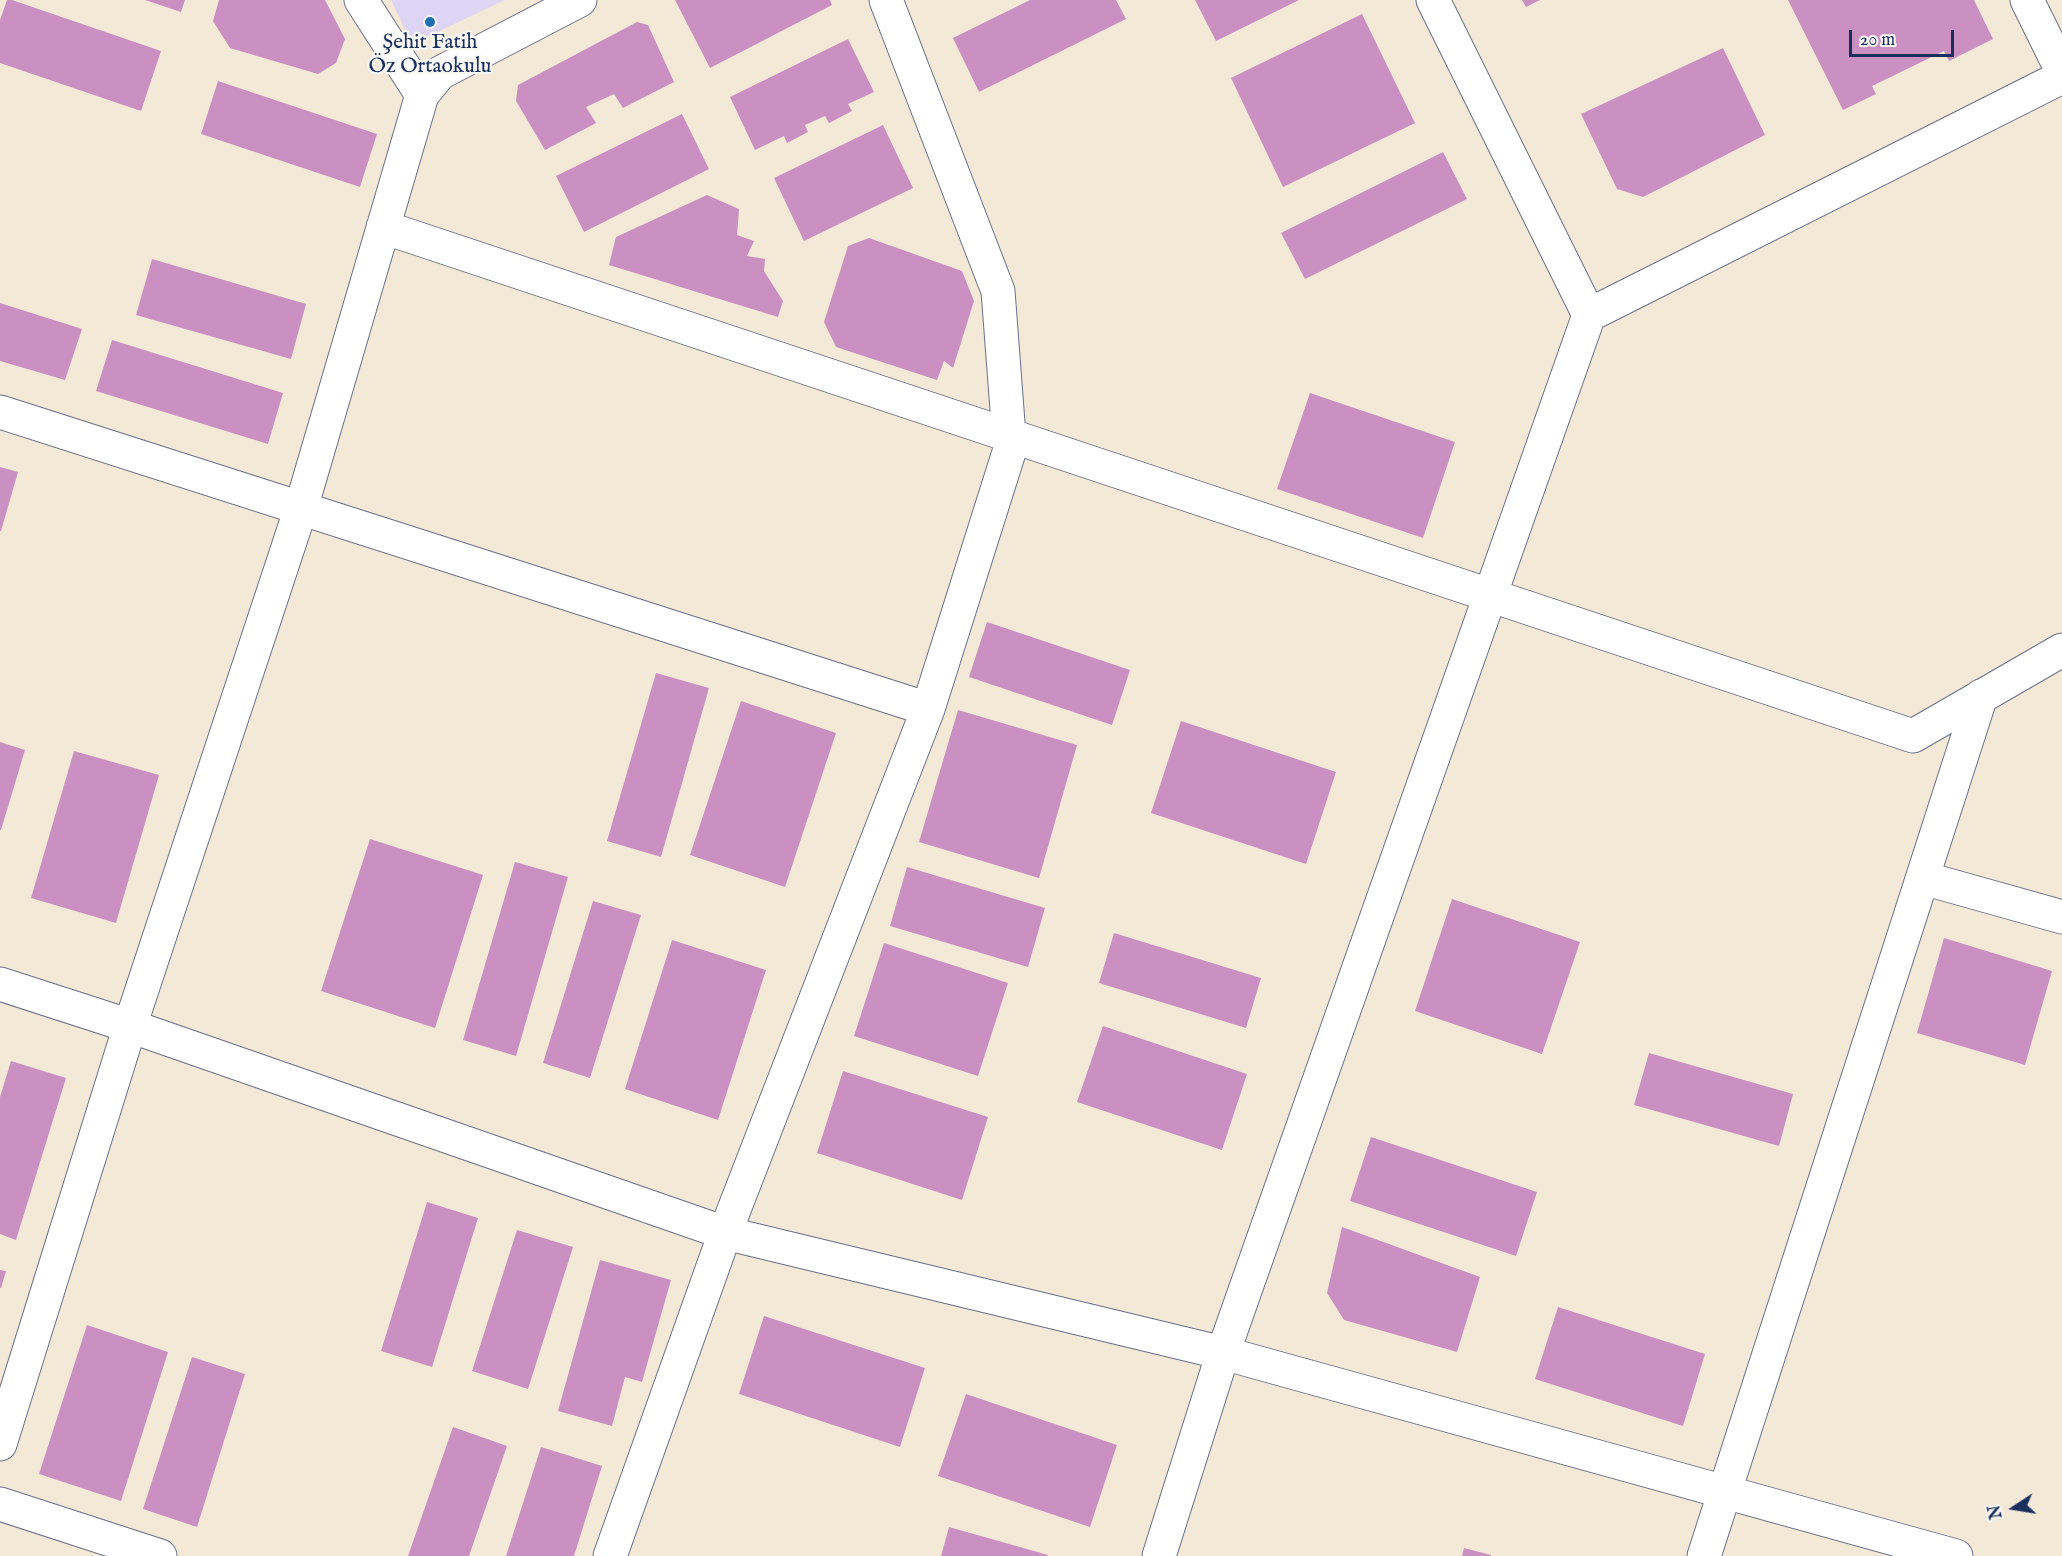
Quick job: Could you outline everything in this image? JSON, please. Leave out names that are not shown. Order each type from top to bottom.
[{"type":"street","points":[[361,0],[422,95]]},
{"type":"street","points":[[0,1444],[129,1026],[301,508],[422,95],[440,72],[580,0]]},
{"type":"street","points":[[610,1556],[725,1233],[928,709],[1010,449],[998,291],[886,0]]},
{"type":"street","points":[[1433,0],[1589,315]]},
{"type":"street","points":[[2027,0],[2062,71]]},
{"type":"street","points":[[1159,1556],[1223,1353],[1589,315],[2062,77]]},
{"type":"street","points":[[383,227],[1913,736],[2062,650]]},
{"type":"street","points":[[0,412],[928,709]]},
{"type":"street","points":[[1704,1556],[1981,696]]},
{"type":"street","points":[[1923,878],[2062,917]]},
{"type":"street","points":[[0,984],[129,1026],[725,1233],[1223,1353],[1956,1556]]},
{"type":"street","points":[[0,1504],[160,1556]]},
{"type":"shaded area","name":"Şehit Fatih Öz Ortaokulu","points":[[391,0],[505,0],[412,44]]},
{"type":"building","points":[[7,0],[161,51],[141,111],[0,63],[0,20]]},
{"type":"building","points":[[145,0],[185,0],[181,12]]},
{"type":"building","points":[[219,0],[325,0],[345,39],[336,63],[318,74],[230,48],[213,21]]},
{"type":"building","points":[[675,0],[830,0],[832,5],[710,68]]},
{"type":"building","points":[[1030,0],[1116,0],[1126,19],[979,92],[953,38]]},
{"type":"building","points":[[1195,0],[1299,0],[1216,41]]},
{"type":"building","points":[[1522,0],[1540,0],[1526,7]]},
{"type":"building","points":[[1788,0],[1974,0],[1993,39],[1949,61],[1944,51],[1872,86],[1876,94],[1843,110]]},
{"type":"building","points":[[1362,14],[1415,123],[1283,187],[1231,78]]},
{"type":"building","points":[[637,22],[648,25],[674,82],[623,108],[614,94],[586,107],[596,123],[545,150],[516,101],[518,85]]},
{"type":"building","points":[[848,39],[874,92],[848,104],[852,111],[829,123],[825,116],[805,125],[808,132],[787,143],[784,136],[755,150],[730,97]]},
{"type":"building","points":[[1723,48],[1765,135],[1643,197],[1617,189],[1581,114]]},
{"type":"building","points":[[218,81],[377,134],[360,187],[201,134]]},
{"type":"building","points":[[682,114],[709,169],[584,232],[556,176]]},
{"type":"building","points":[[883,125],[913,188],[804,241],[774,178]]},
{"type":"building","points":[[1443,152],[1467,199],[1305,279],[1281,233]]},
{"type":"building","points":[[707,195],[739,209],[737,235],[754,241],[747,256],[765,259],[764,271],[783,301],[778,317],[609,265],[616,237]]},
{"type":"building","points":[[869,238],[962,271],[974,301],[953,368],[944,361],[937,380],[836,347],[824,322],[848,246]]},
{"type":"building","points":[[152,259],[306,304],[291,359],[136,315]]},
{"type":"building","points":[[0,303],[82,329],[65,380],[0,361]]},
{"type":"building","points":[[112,340],[283,393],[268,444],[96,391]]},
{"type":"building","points":[[1310,393],[1455,442],[1423,538],[1277,489]]},
{"type":"building","points":[[0,467],[18,472],[1,531],[0,531]]},
{"type":"building","points":[[987,622],[1130,670],[1112,725],[969,677]]},
{"type":"building","points":[[656,673],[709,688],[661,857],[607,841]]},
{"type":"building","points":[[741,701],[836,733],[785,887],[690,855]]},
{"type":"building","points":[[958,710],[1077,745],[1039,878],[919,842]]},
{"type":"building","points":[[1181,721],[1336,772],[1306,864],[1151,813]]},
{"type":"building","points":[[0,742],[25,750],[1,830],[0,830]]},
{"type":"building","points":[[74,751],[159,775],[116,923],[31,898]]},
{"type":"building","points":[[370,839],[483,875],[435,1028],[321,991]]},
{"type":"building","points":[[515,862],[568,877],[516,1056],[463,1040]]},
{"type":"building","points":[[907,867],[1045,908],[1028,967],[890,926]]},
{"type":"building","points":[[1452,899],[1580,942],[1542,1054],[1415,1011]]},
{"type":"building","points":[[593,901],[641,915],[590,1078],[543,1063]]},
{"type":"building","points":[[1114,933],[1261,978],[1246,1028],[1099,983]]},
{"type":"building","points":[[1944,938],[2052,971],[2025,1065],[1917,1033]]},
{"type":"building","points":[[672,940],[766,970],[718,1120],[625,1089]]},
{"type":"building","points":[[884,943],[1008,983],[978,1076],[854,1036]]},
{"type":"building","points":[[1103,1026],[1247,1074],[1222,1150],[1077,1102]]},
{"type":"building","points":[[1649,1053],[1793,1094],[1779,1146],[1634,1105]]},
{"type":"building","points":[[11,1061],[66,1078],[16,1240],[0,1234],[0,1097]]},
{"type":"building","points":[[843,1071],[988,1117],[962,1200],[817,1153]]},
{"type":"building","points":[[1371,1137],[1537,1192],[1516,1256],[1350,1201]]},
{"type":"building","points":[[427,1202],[478,1218],[432,1367],[381,1351]]},
{"type":"building","points":[[1342,1227],[1480,1277],[1457,1352],[1344,1320],[1327,1293]]},
{"type":"building","points":[[517,1230],[573,1247],[528,1389],[472,1371]]},
{"type":"building","points":[[600,1260],[671,1280],[642,1382],[625,1377],[612,1426],[558,1411]]},
{"type":"building","points":[[0,1270],[6,1271],[1,1288],[0,1288]]},
{"type":"building","points":[[1558,1307],[1705,1354],[1683,1426],[1535,1379]]},
{"type":"building","points":[[764,1316],[925,1368],[900,1447],[739,1394]]},
{"type":"building","points":[[87,1325],[168,1352],[121,1501],[39,1474]]},
{"type":"building","points":[[192,1357],[245,1374],[197,1527],[143,1509]]},
{"type":"building","points":[[966,1394],[1117,1445],[1090,1527],[938,1476]]},
{"type":"building","points":[[453,1427],[507,1446],[469,1556],[408,1556]]},
{"type":"building","points":[[541,1447],[602,1466],[574,1556],[506,1556]]},
{"type":"building","points":[[949,1527],[1048,1555],[1048,1556],[941,1556]]},
{"type":"building","points":[[1464,1548],[1491,1555],[1491,1556],[1462,1556]]},
{"type":"place","name":"Şehit Fatih Öz Ortaokulu","points":[[430,22]]}]
